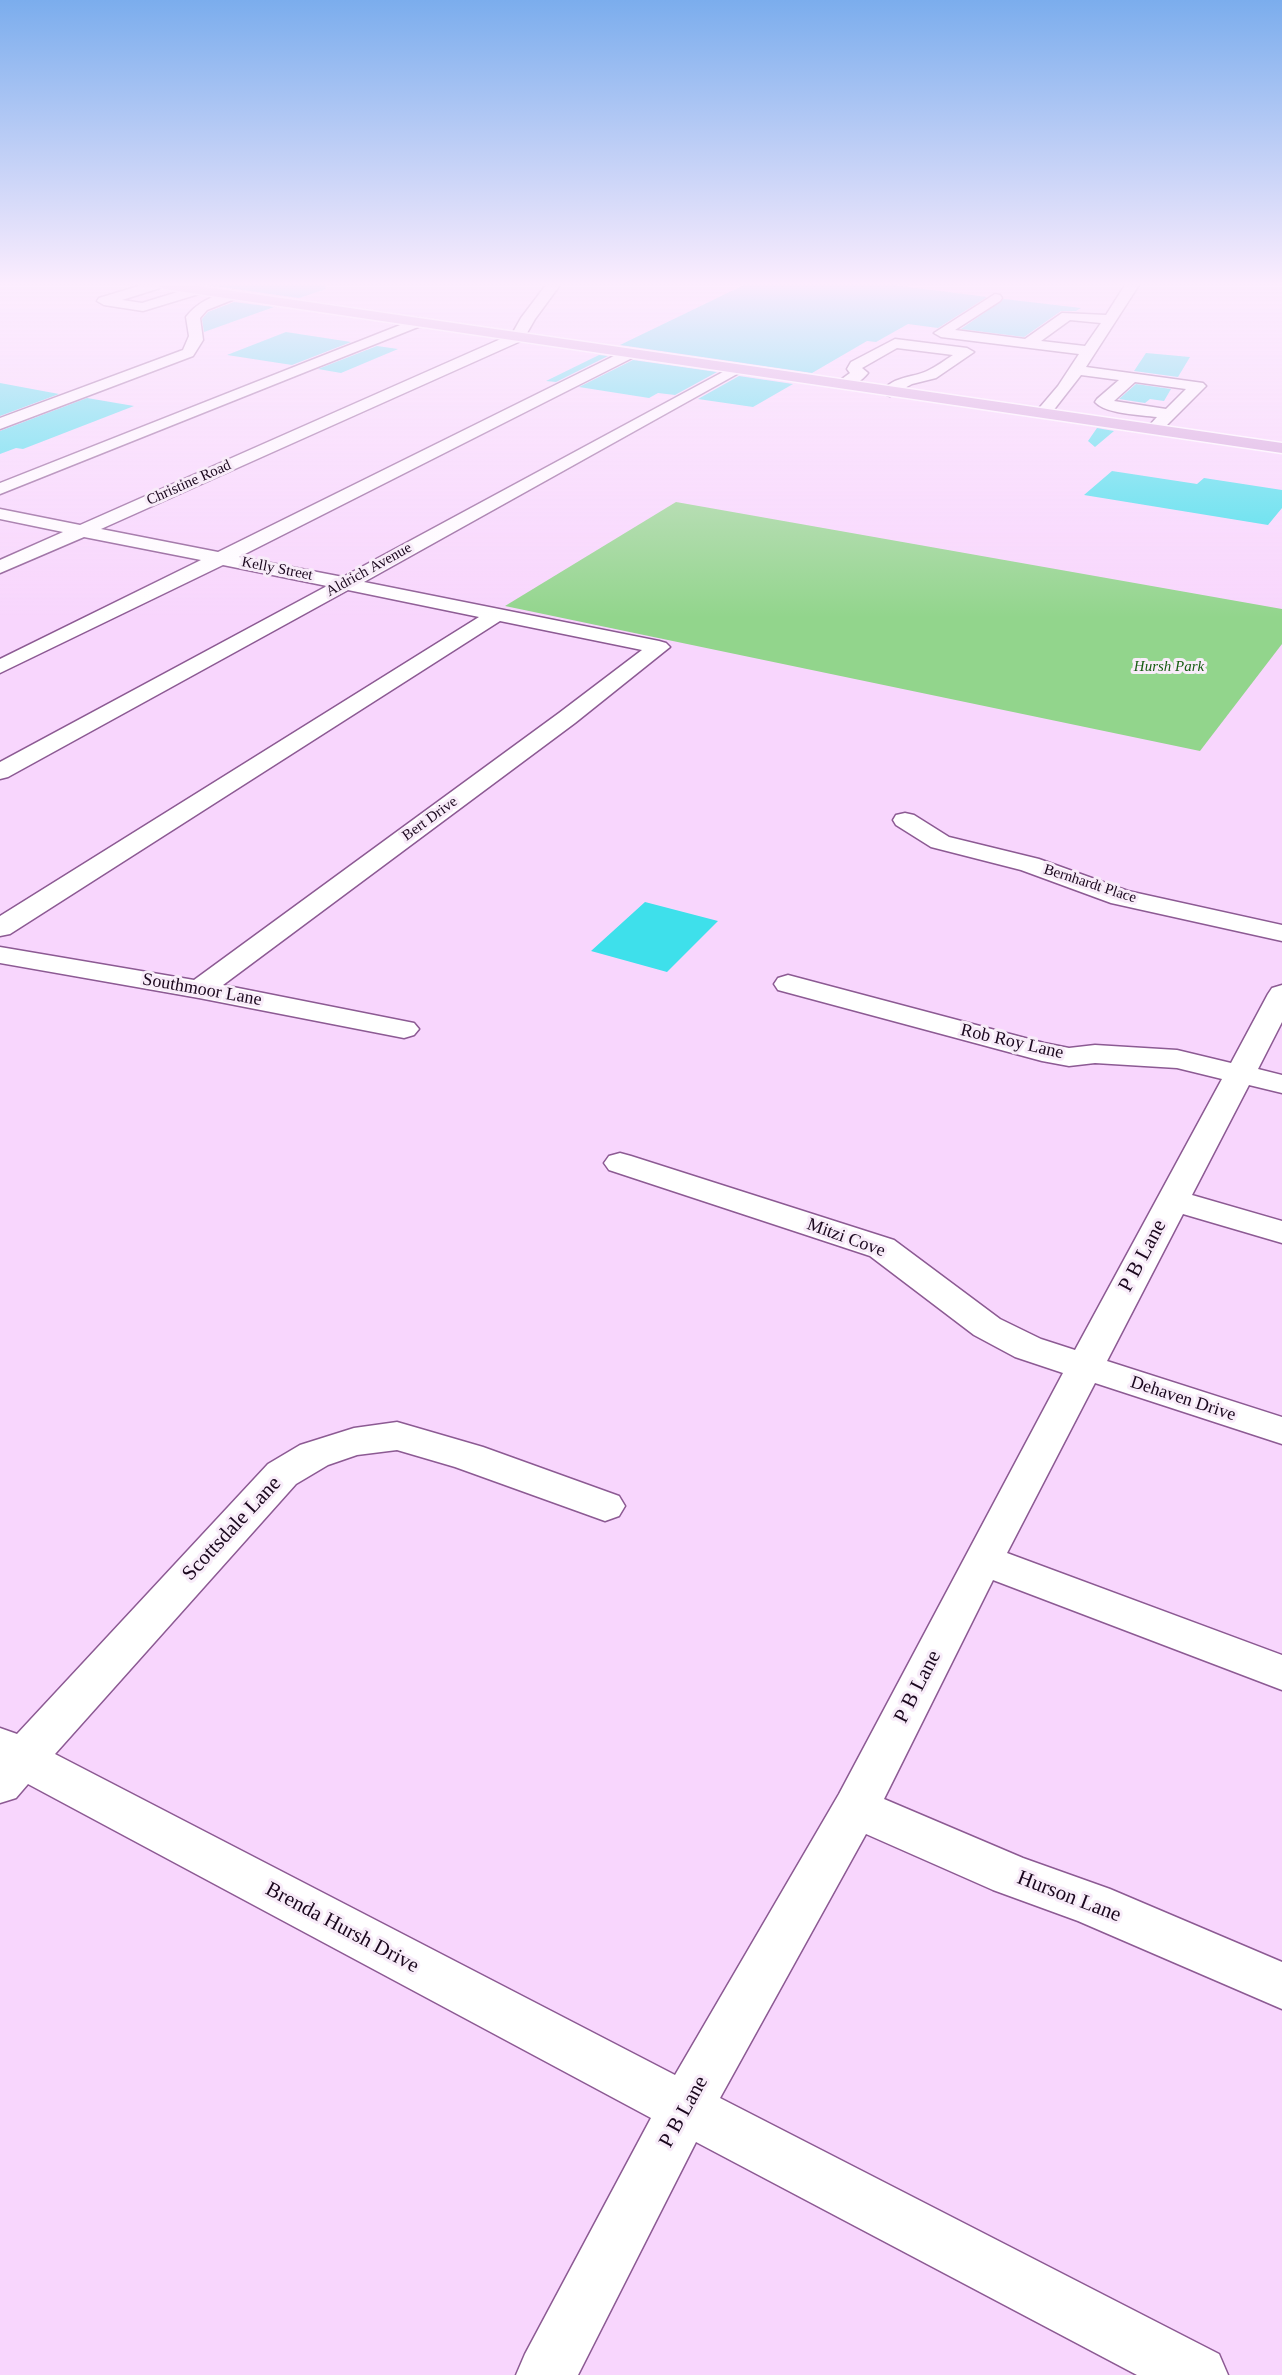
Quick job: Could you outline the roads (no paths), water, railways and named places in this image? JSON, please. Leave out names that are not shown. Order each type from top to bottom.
[{"type":"main road","points":[[924,396],[1282,448]]},
{"type":"street","points":[[0,424],[75,396]]},
{"type":"street","points":[[0,489],[233,396]]},
{"type":"street","name":"Christine Road","points":[[0,567],[385,396]]},
{"type":"street","points":[[0,667],[548,396]]},
{"type":"street","name":"Aldrich Avenue","points":[[0,772],[691,396]]},
{"type":"street","points":[[1043,413],[1056,396]]},
{"type":"street","points":[[1110,396],[1103,402],[1108,405],[1169,414]]},
{"type":"street","points":[[1154,429],[1188,396]]},
{"type":"street","name":"Kelly Street","points":[[0,514],[659,647]]},
{"type":"street","points":[[0,928],[496,615]]},
{"type":"street","name":"Bert Drive","points":[[199,989],[548,732],[659,647]]},
{"type":"street","name":"Bernhardt Place","points":[[905,820],[940,842],[1030,864],[1120,897],[1282,933]]},
{"type":"street","name":"Southmoor Lane","points":[[0,955],[199,989],[404,1029]]},
{"type":"street","name":"Rob Roy Lane","points":[[788,984],[1042,1052],[1069,1057],[1095,1054],[1177,1059],[1282,1084]]},
{"type":"street","name":"P B Lane","points":[[546,2375],[685,2108],[856,1808],[983,1560],[1240,1073],[1277,1016]]},
{"type":"street","name":"Mitzi Cove","points":[[620,1163],[882,1248],[987,1327],[1028,1348],[1084,1367]]},
{"type":"street","points":[[1173,1200],[1282,1232]]},
{"type":"street","name":"Dehaven Drive","points":[[1084,1367],[1282,1431]]},
{"type":"street","name":"Scottsdale Lane","points":[[8,1763],[282,1474],[314,1455],[354,1442],[397,1436],[469,1457],[605,1506]]},
{"type":"street","points":[[983,1560],[1282,1673]]},
{"type":"street","name":"Brenda Hursh Drive","points":[[8,1763],[685,2108],[1198,2375]]},
{"type":"street","name":"Hurson Lane","points":[[856,1808],[1010,1875],[1093,1904],[1282,1986]]},
{"type":"park label","name":"Hursh Park","points":[[1169,667]]}]
